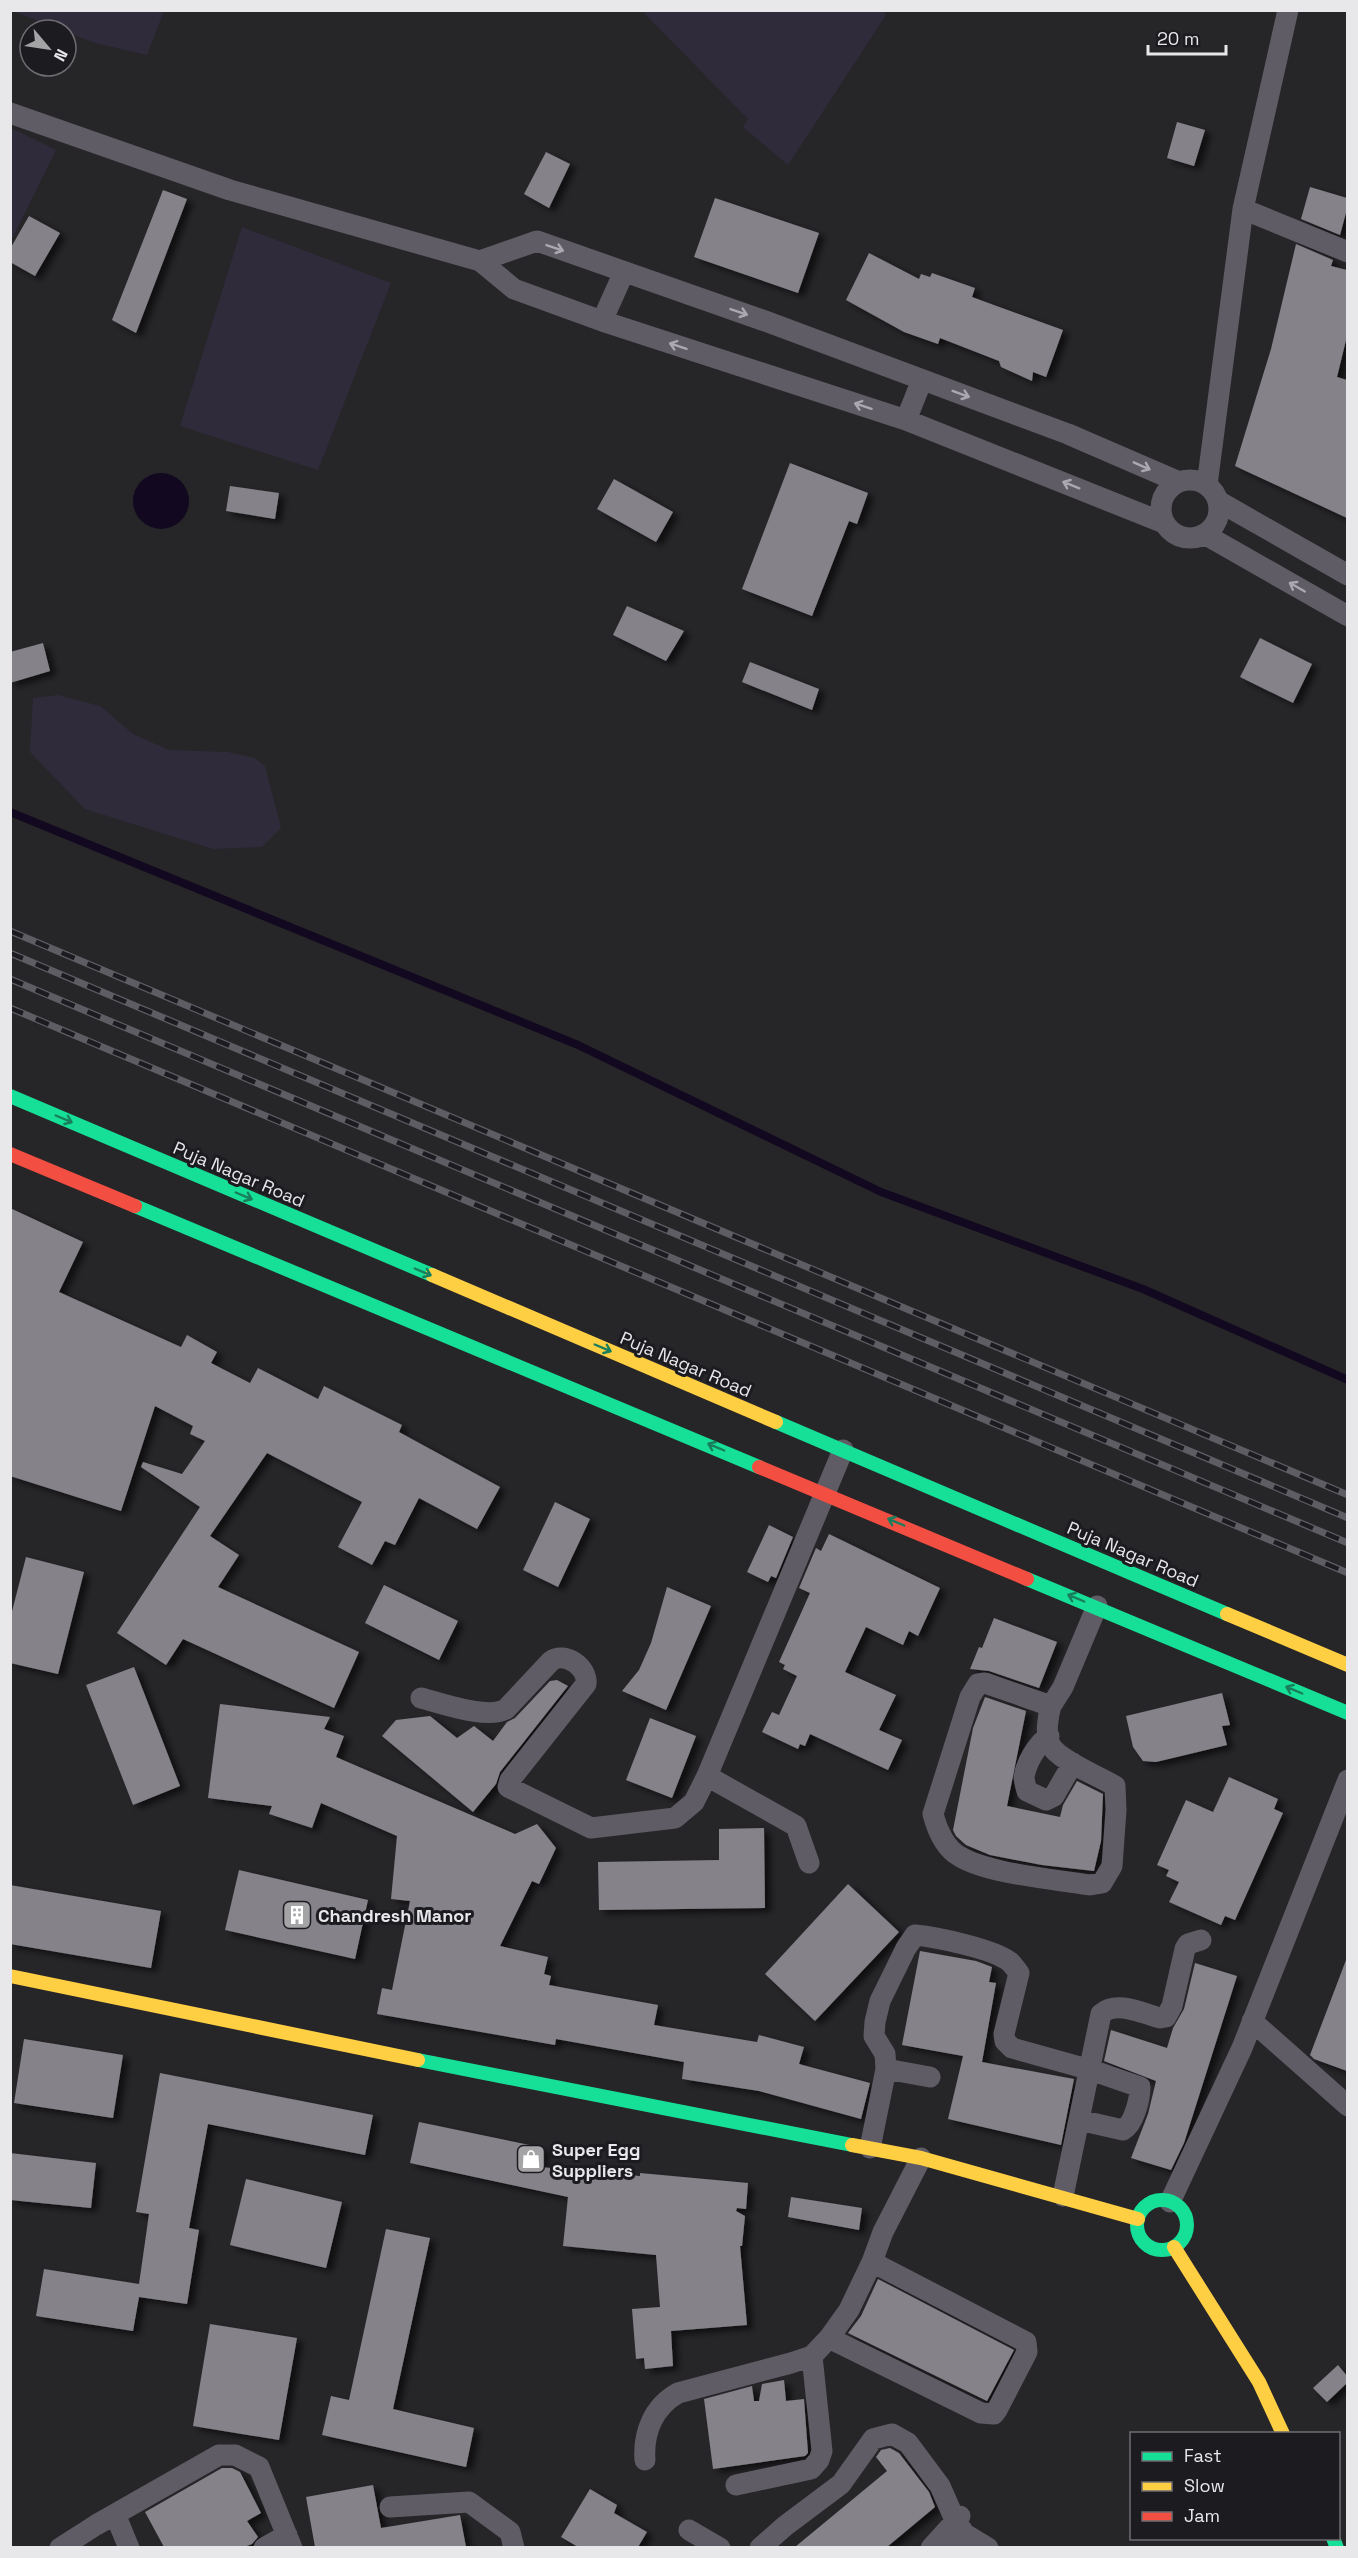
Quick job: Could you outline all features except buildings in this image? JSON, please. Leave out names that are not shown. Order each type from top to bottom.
[{"type":"street","points":[[1288,10],[1244,209],[1213,493],[1217,520],[1204,534],[1186,538],[1170,530],[1161,514],[1164,495],[1179,482],[1188,480],[1213,493],[1347,575]]},
{"type":"street","points":[[10,113],[230,190],[480,261],[514,289],[602,321],[906,420],[1164,523]]},
{"type":"street","points":[[1244,209],[1347,252]]},
{"type":"street","points":[[480,261],[537,242],[765,321],[1068,434],[1179,482]]},
{"type":"street","points":[[602,321],[624,272]]},
{"type":"street","points":[[906,420],[922,380]]},
{"type":"street","points":[[1204,534],[1347,616]]},
{"type":"street","name":"Puja Nagar Road","points":[[10,1096],[1347,1665]]},
{"type":"street","points":[[10,1154],[1097,1606],[1347,1713]]},
{"type":"street","points":[[421,1698],[499,1714],[556,1658],[564,1658],[583,1669],[586,1674],[586,1684],[507,1785],[510,1790],[591,1828],[675,1818],[694,1802],[707,1776],[843,1450]]},
{"type":"street","points":[[1051,1706],[985,1683],[978,1684],[970,1697],[933,1814],[936,1826],[943,1839],[957,1855],[981,1866],[1090,1885],[1102,1883],[1112,1866],[1117,1793],[1114,1785],[1056,1753],[1049,1744],[1048,1718],[1051,1706],[1063,1687],[1097,1606]]},
{"type":"street","points":[[1049,1736],[1041,1742],[1030,1760],[1024,1778],[1027,1791],[1046,1800],[1054,1796],[1073,1762]]},
{"type":"street","points":[[707,1776],[796,1826],[809,1863]]},
{"type":"street","points":[[1170,2202],[1252,2021],[1347,1780]]},
{"type":"street","points":[[870,2148],[886,2069],[885,2054],[874,2036],[875,2022],[880,2001],[906,1948],[915,1935],[930,1936],[997,1955],[1010,1962],[1019,1973],[1004,2034],[1005,2041],[1012,2048],[1140,2087],[1128,2127],[1123,2130],[1079,2120]]},
{"type":"street","points":[[1063,2196],[1101,2014],[1115,2006],[1160,2018],[1166,2017],[1172,2006],[1185,1949],[1188,1944],[1201,1940]]},
{"type":"street","points":[[10,1976],[518,2081],[921,2158],[1063,2196],[1138,2219]]},
{"type":"street","points":[[1252,2021],[1347,2106]]},
{"type":"street","points":[[886,2069],[930,2077]]},
{"type":"street","points":[[645,2460],[647,2431],[661,2406],[670,2397],[812,2356],[829,2338],[849,2310],[921,2158]]},
{"type":"street","points":[[1162,2200],[1170,2202],[1183,2211],[1187,2227],[1185,2235],[1174,2247],[1167,2250],[1150,2248],[1139,2236],[1138,2219],[1147,2205],[1162,2200]]},
{"type":"street","points":[[1174,2247],[1259,2382],[1283,2432]]},
{"type":"street","points":[[829,2338],[981,2413],[994,2414],[997,2410],[1027,2352],[1026,2342],[872,2262]]},
{"type":"street","points":[[736,2485],[811,2469],[819,2460],[822,2451],[812,2356]]},
{"type":"street","points":[[760,2547],[840,2484],[873,2439],[892,2434],[908,2443],[940,2486],[958,2529],[988,2547]]},
{"type":"street","points":[[60,2547],[85,2541],[115,2514],[219,2455],[235,2455],[259,2467],[290,2541],[264,2547]]},
{"type":"street","points":[[390,2507],[469,2502],[510,2532],[514,2547]]},
{"type":"street","points":[[115,2514],[129,2547]]},
{"type":"street","points":[[930,2547],[958,2529]]},
{"type":"street","points":[[686,2535],[720,2547]]},
{"type":"shaded area","points":[[164,10],[147,55],[95,43],[78,36],[78,18],[31,18],[13,11]]},
{"type":"shaded area","points":[[642,11],[883,11],[886,15],[788,165],[743,127],[748,119]]},
{"type":"shaded area","points":[[11,128],[56,150],[11,241]]},
{"type":"shaded area","points":[[242,227],[391,283],[318,470],[180,426]]},
{"type":"shaded area","points":[[161,473],[172,475],[181,481],[187,490],[189,501],[187,512],[181,521],[172,527],[161,529],[150,527],[141,521],[135,512],[133,501],[135,490],[141,481],[150,475]]},
{"type":"shaded area","points":[[58,695],[100,706],[133,734],[169,750],[228,752],[255,758],[265,766],[281,828],[262,847],[213,849],[85,809],[30,752],[33,698]]},
{"type":"waterway","points":[[10,812],[578,1045],[881,1192],[1143,1289],[1348,1380]]},
{"type":"railway","points":[[10,931],[1348,1495]]},
{"type":"railway","points":[[10,953],[1348,1518]]},
{"type":"railway","points":[[10,979],[1348,1543]]},
{"type":"railway","points":[[10,1008],[1348,1573]]},
{"type":"traffic: fast","points":[[10,1096],[432,1275]]},
{"type":"traffic: fast","points":[[135,1206],[759,1467]]},
{"type":"traffic: fast","points":[[776,1422],[1227,1614]]},
{"type":"traffic: fast","points":[[1027,1579],[1348,1713]]},
{"type":"traffic: fast","points":[[418,2060],[852,2145]]},
{"type":"traffic: fast","points":[[1162,2200],[1180,2207],[1187,2225],[1180,2243],[1162,2250],[1144,2243],[1137,2225],[1144,2207],[1162,2200]]},
{"type":"traffic: fast","points":[[1334,2540],[1337,2548]]},
{"type":"traffic: slow","points":[[432,1275],[776,1422]]},
{"type":"traffic: slow","points":[[1227,1614],[1348,1665]]},
{"type":"traffic: slow","points":[[10,1976],[418,2060]]},
{"type":"traffic: slow","points":[[852,2145],[921,2158],[1138,2219]]},
{"type":"traffic: slow","points":[[1174,2247],[1259,2382],[1282,2432]]},
{"type":"traffic: jam","points":[[10,1154],[135,1206]]},
{"type":"traffic: jam","points":[[759,1467],[1027,1579]]},
{"type":"place","name":"Chandresh Manor","points":[[297,1915]]},
{"type":"place","name":"Super Egg Suppliers","points":[[531,2159]]}]
